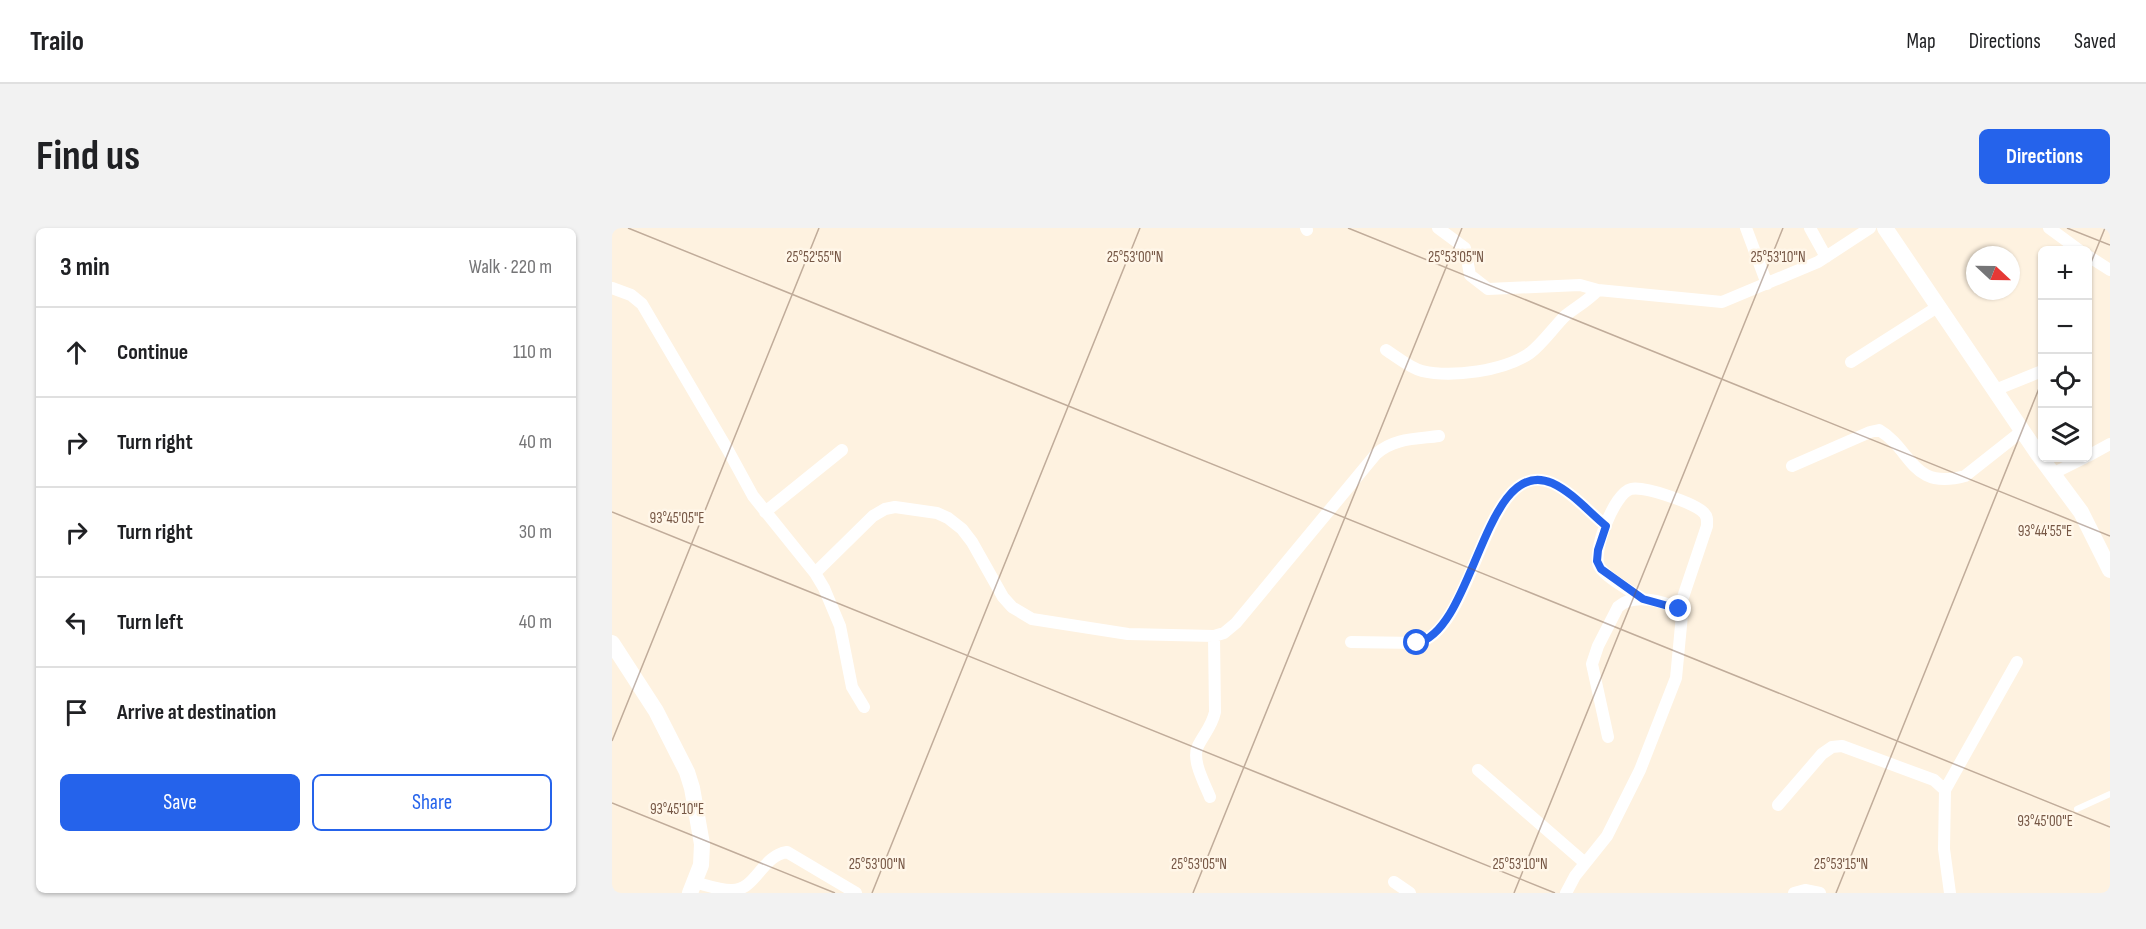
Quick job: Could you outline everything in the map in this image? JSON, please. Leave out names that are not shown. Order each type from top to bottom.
[{"type":"street","points":[[1438,228],[1466,248],[1470,275],[1488,289],[1580,285],[1598,290],[1722,302],[1811,266],[1870,228]]},
{"type":"street","points":[[1746,228],[1767,284]]},
{"type":"street","points":[[1810,228],[1826,257]]},
{"type":"street","points":[[1885,228],[2052,474],[2081,512],[2110,570]]},
{"type":"street","points":[[2049,228],[2074,246]]},
{"type":"street","points":[[2092,259],[2110,270]]},
{"type":"street","points":[[612,288],[632,296],[642,304],[753,496],[815,573],[840,626],[852,687],[864,707]]},
{"type":"street","points":[[1386,350],[1420,371],[1474,373],[1488,370],[1520,359],[1530,352],[1566,316],[1598,290]]},
{"type":"street","points":[[1851,362],[1938,306]]},
{"type":"street","points":[[1995,390],[2038,373]]},
{"type":"street","points":[[1792,466],[1879,430],[1887,435],[1918,471],[1931,476],[1953,479],[1965,476],[2022,430]]},
{"type":"street","points":[[815,573],[873,516],[885,509],[895,507],[937,513],[962,529],[972,542],[1002,597],[1026,616],[1128,634],[1214,636],[1224,633],[1236,623],[1381,449],[1395,441],[1439,436]]},
{"type":"street","points":[[2092,454],[2110,444]]},
{"type":"street","points":[[765,512],[842,450]]},
{"type":"street","points":[[2052,474],[2076,462]]},
{"type":"street","points":[[1351,642],[1417,643],[1433,636],[1458,602],[1500,508],[1511,491],[1525,482],[1534,480],[1550,482],[1561,488],[1606,526]]},
{"type":"street","points":[[1566,893],[1575,876],[1606,836],[1640,771],[1676,678],[1682,615],[1679,609],[1707,526],[1707,516],[1703,512],[1682,501],[1639,489],[1625,491],[1616,500],[1598,550],[1597,561],[1601,569],[1643,599],[1679,609]]},
{"type":"street","points":[[1608,737],[1592,664],[1598,646],[1618,607],[1623,603],[1643,599]]},
{"type":"street","points":[[1210,797],[1196,759],[1196,749],[1212,723],[1215,712],[1214,636]]},
{"type":"street","points":[[612,643],[656,711],[687,772],[702,844],[701,865],[692,887],[730,891],[741,889],[749,884],[768,860],[777,853],[787,852],[856,893]]},
{"type":"street","points":[[1950,893],[1944,849],[1945,790],[2018,662]]},
{"type":"street","points":[[1778,805],[1822,754],[1832,747],[1842,746],[1934,780],[1945,790]]},
{"type":"street","points":[[1478,770],[1585,863]]},
{"type":"street","points":[[1394,882],[1410,893]]},
{"type":"street","points":[[1794,893],[1805,890],[1820,893]]},
{"type":"lane","points":[[2077,809],[2110,795]]},
{"type":"route","points":[[1417,643],[1433,636],[1453,611],[1474,561],[1511,491],[1525,482],[1534,480],[1550,482],[1561,488],[1606,526],[1597,561],[1606,574],[1643,599],[1672,605],[1679,609]]}]
